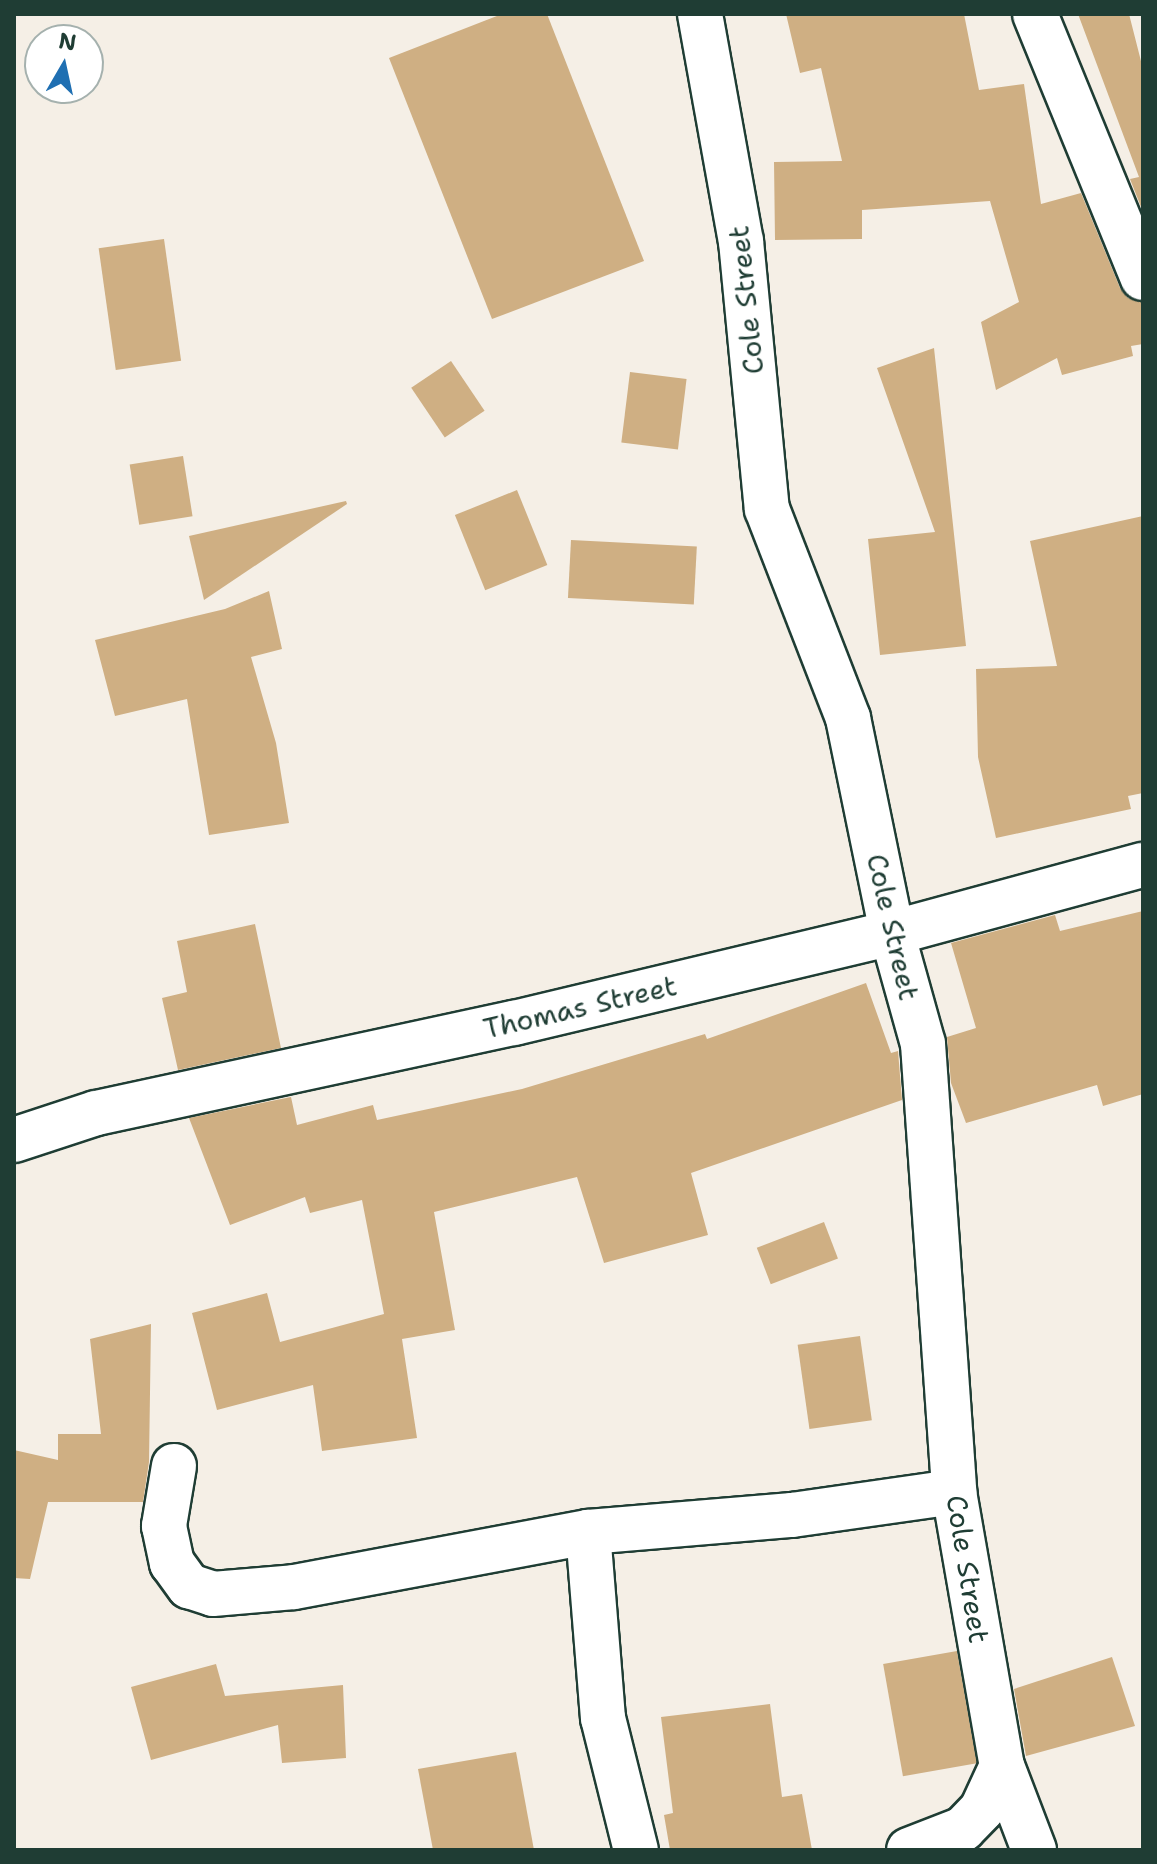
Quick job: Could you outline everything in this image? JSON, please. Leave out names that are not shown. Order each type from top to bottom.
[{"type":"street","name":"Cole Street","points":[[700,14],[741,241],[767,509],[848,718],[892,933],[923,1044],[954,1492],[1002,1766],[1034,1850]]},
{"type":"street","points":[[1035,14],[1143,278]]},
{"type":"street","name":"Thomas Street","points":[[14,1140],[96,1113],[514,1023],[892,933],[1143,865]]},
{"type":"street","points":[[174,1466],[164,1526],[172,1563],[189,1586],[213,1594],[294,1587],[588,1532],[792,1515],[954,1492]]},
{"type":"street","points":[[588,1532],[603,1718],[636,1850]]},
{"type":"street","points":[[909,1850],[963,1829],[982,1809],[1002,1766]]},
{"type":"building","points":[[502,14],[547,14],[644,261],[492,319],[389,58]]},
{"type":"building","points":[[786,14],[964,14],[979,90],[1024,84],[1041,204],[1081,193],[1120,288],[1128,298],[1143,302],[1143,344],[1131,346],[1133,356],[1062,375],[1057,358],[996,390],[981,322],[1019,302],[990,201],[862,210],[862,239],[775,240],[774,162],[842,161],[821,68],[800,73]]},
{"type":"building","points":[[1078,14],[1129,14],[1143,69],[1143,212],[1130,179],[1139,177]]},
{"type":"building","points":[[164,239],[181,361],[116,370],[99,248]]},
{"type":"building","points":[[934,348],[966,646],[880,655],[868,539],[935,532],[877,368]]},
{"type":"building","points":[[451,361],[485,411],[445,438],[411,388]]},
{"type":"building","points":[[630,372],[687,379],[678,449],[621,442]]},
{"type":"building","points":[[183,456],[193,516],[139,525],[130,464]]},
{"type":"building","points":[[517,490],[547,565],[485,590],[455,515]]},
{"type":"building","points":[[346,501],[347,504],[204,600],[189,536]]},
{"type":"building","points":[[1143,516],[1143,793],[1128,796],[1131,809],[996,838],[978,757],[976,669],[1057,666],[1030,541]]},
{"type":"building","points":[[571,540],[697,547],[694,605],[568,598]]},
{"type":"building","points":[[269,591],[282,649],[251,657],[276,743],[289,823],[209,835],[187,699],[115,716],[95,640],[225,609]]},
{"type":"building","points":[[1143,911],[1143,1094],[1103,1106],[1097,1085],[966,1123],[951,1083],[947,1037],[976,1028],[951,943],[1055,915],[1060,931]]},
{"type":"building","points":[[255,924],[281,1048],[178,1070],[162,998],[187,992],[177,941]]},
{"type":"building","points":[[866,983],[891,1053],[898,1051],[902,1100],[691,1173],[708,1235],[604,1263],[577,1177],[434,1212],[455,1330],[402,1339],[417,1438],[322,1451],[313,1385],[217,1410],[192,1313],[267,1293],[280,1342],[384,1314],[362,1200],[310,1213],[305,1197],[230,1225],[189,1118],[291,1097],[297,1125],[373,1105],[377,1120],[522,1089],[705,1034],[707,1039]]},
{"type":"building","points":[[824,1222],[838,1258],[771,1284],[757,1248]]},
{"type":"building","points":[[151,1324],[149,1462],[143,1502],[48,1502],[30,1579],[14,1578],[14,1450],[58,1460],[58,1434],[101,1434],[90,1339]]},
{"type":"building","points":[[860,1336],[872,1420],[809,1429],[798,1345]]},
{"type":"building","points":[[957,1651],[977,1763],[903,1776],[883,1664]]},
{"type":"building","points":[[1112,1657],[1135,1726],[1026,1756],[1014,1689]]},
{"type":"building","points":[[216,1664],[225,1696],[343,1685],[346,1758],[282,1763],[278,1725],[151,1760],[131,1687]]},
{"type":"building","points":[[770,1704],[782,1797],[802,1794],[812,1850],[670,1850],[664,1815],[673,1813],[661,1717]]},
{"type":"building","points":[[516,1752],[534,1850],[433,1850],[418,1769]]}]
